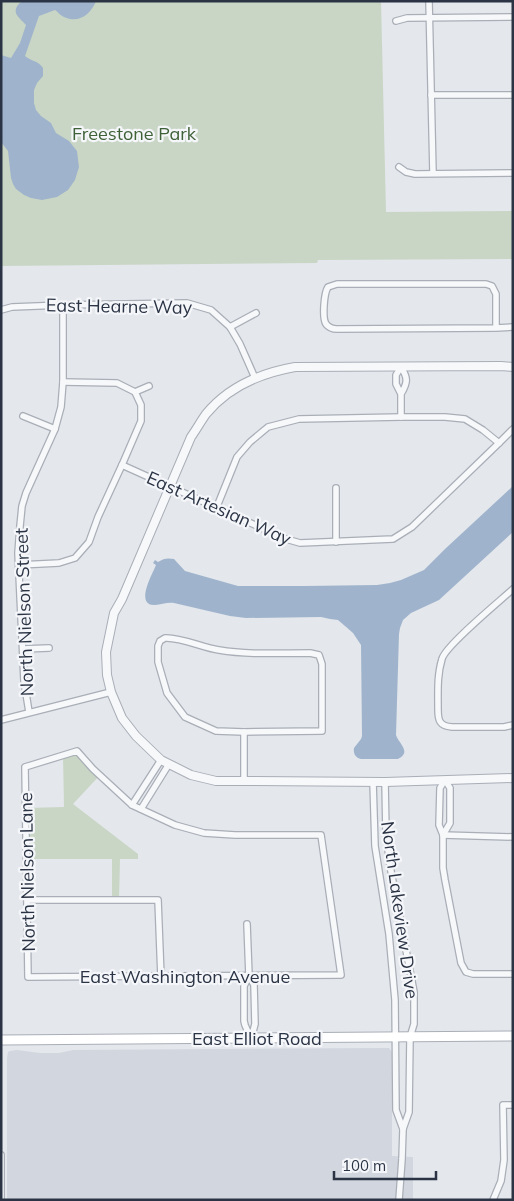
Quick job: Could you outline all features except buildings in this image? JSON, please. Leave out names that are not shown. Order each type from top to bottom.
[{"type":"main road","name":"East Elliot Road","points":[[1,1040],[513,1036]]},
{"type":"street","points":[[429,1],[433,173]]},
{"type":"street","points":[[396,21],[407,18],[513,17]]},
{"type":"street","points":[[432,96],[513,95]]},
{"type":"street","points":[[399,167],[410,173],[513,173]]},
{"type":"street","points":[[496,328],[496,294],[492,286],[486,284],[337,284],[328,287],[325,295],[326,323],[329,327],[337,329],[513,328]]},
{"type":"street","name":"East Hearne Way","points":[[1,310],[12,307],[63,305],[187,303],[211,310],[230,327],[255,378]]},
{"type":"street","name":"North Nielson Street","points":[[28,712],[24,681],[18,553],[20,526],[22,506],[26,493],[55,429],[62,407],[63,305]]},
{"type":"street","points":[[230,327],[256,313]]},
{"type":"street","points":[[401,366],[406,376],[406,384],[401,394],[401,417]]},
{"type":"street","points":[[401,366],[396,375],[396,384],[401,394]]},
{"type":"street","points":[[513,368],[501,366],[295,367],[276,370],[255,378],[223,396],[206,415],[191,437],[122,599],[114,613],[106,652],[107,675],[111,692],[122,718],[136,736],[165,762],[191,775],[216,781],[244,782],[380,782],[513,778]]},
{"type":"street","points":[[19,565],[59,563],[75,558],[89,542],[98,516],[122,466],[140,421],[141,405],[135,392],[117,382],[63,382]]},
{"type":"street","points":[[135,392],[149,386]]},
{"type":"street","points":[[23,416],[55,429]]},
{"type":"street","points":[[216,509],[237,457],[250,442],[268,427],[298,419],[445,417],[465,419],[499,443]]},
{"type":"street","name":"East Artesian Way","points":[[122,466],[216,509],[286,539],[300,543],[393,539],[412,527],[513,429]]},
{"type":"street","points":[[336,488],[336,542]]},
{"type":"street","points":[[513,589],[456,641],[442,657],[438,681],[438,714],[441,724],[444,726],[504,727],[513,725]]},
{"type":"street","points":[[171,638],[217,650],[245,654],[310,653],[319,655],[322,664],[322,731],[244,732],[216,731],[185,717],[167,692],[158,662],[158,646],[162,639],[171,638]]},
{"type":"street","points":[[23,649],[49,648]]},
{"type":"street","points":[[1,720],[111,692]]},
{"type":"street","points":[[244,732],[244,782]]},
{"type":"street","name":"North Nielson Lane","points":[[28,977],[25,767],[77,751],[132,805]]},
{"type":"street","points":[[165,762],[141,809],[132,805],[165,762]]},
{"type":"street","points":[[444,780],[440,788],[439,825],[443,835],[445,880],[462,963],[466,972],[473,974],[513,974]]},
{"type":"street","points":[[443,835],[450,823],[450,788],[444,780]]},
{"type":"street","name":"North Lakeview Drive","points":[[380,782],[390,866],[413,983],[414,1024],[410,1037],[409,1112],[403,1129]]},
{"type":"street","name":"North Lakeview Drive","points":[[380,782],[375,846],[391,949],[395,1000],[396,1110],[403,1129]]},
{"type":"street","name":"East Washington Avenue","points":[[28,977],[341,974],[321,835],[204,833],[175,825],[141,809]]},
{"type":"street","points":[[443,835],[513,837]]},
{"type":"street","points":[[28,900],[158,900],[160,976]]},
{"type":"street","points":[[247,924],[248,976],[244,986],[244,1021],[250,1038]]},
{"type":"street","points":[[248,976],[254,985],[255,1024],[250,1038]]},
{"type":"street","points":[[493,1200],[501,1181],[504,1160],[503,1105],[513,1105]]},
{"type":"street","points":[[399,1200],[403,1129]]},
{"type":"street","points":[[1,1155],[1,1200]]},
{"type":"shaded area","points":[[389,1048],[392,1052],[392,1156],[413,1157],[413,1200],[7,1200],[7,1058],[10,1051],[59,1053],[73,1050]]},
{"type":"green space","name":"Freestone Park","points":[[1,1],[381,1],[386,212],[513,211],[513,259],[318,260],[317,263],[1,266]]},
{"type":"green space","points":[[77,751],[100,775],[73,804],[138,854],[138,859],[120,859],[119,900],[112,900],[112,859],[27,859],[26,808],[64,807],[63,755]]},
{"type":"water","points":[[22,1],[96,1],[88,14],[79,18],[69,19],[55,10],[39,16],[25,56],[39,63],[43,68],[43,76],[34,90],[36,110],[51,123],[56,133],[69,141],[77,151],[79,167],[75,180],[68,190],[57,197],[42,200],[31,198],[16,189],[11,178],[8,151],[1,142],[1,55],[11,58],[20,43],[26,25],[16,14],[16,8]]},
{"type":"water","points":[[513,486],[513,532],[439,600],[411,613],[403,620],[399,634],[396,735],[404,754],[398,759],[361,759],[354,754],[354,748],[362,736],[361,645],[353,633],[338,620],[321,617],[246,618],[174,603],[149,604],[146,600],[146,588],[156,565],[153,563],[155,560],[158,562],[168,558],[174,559],[185,571],[238,586],[377,585],[401,580],[424,570]]}]
